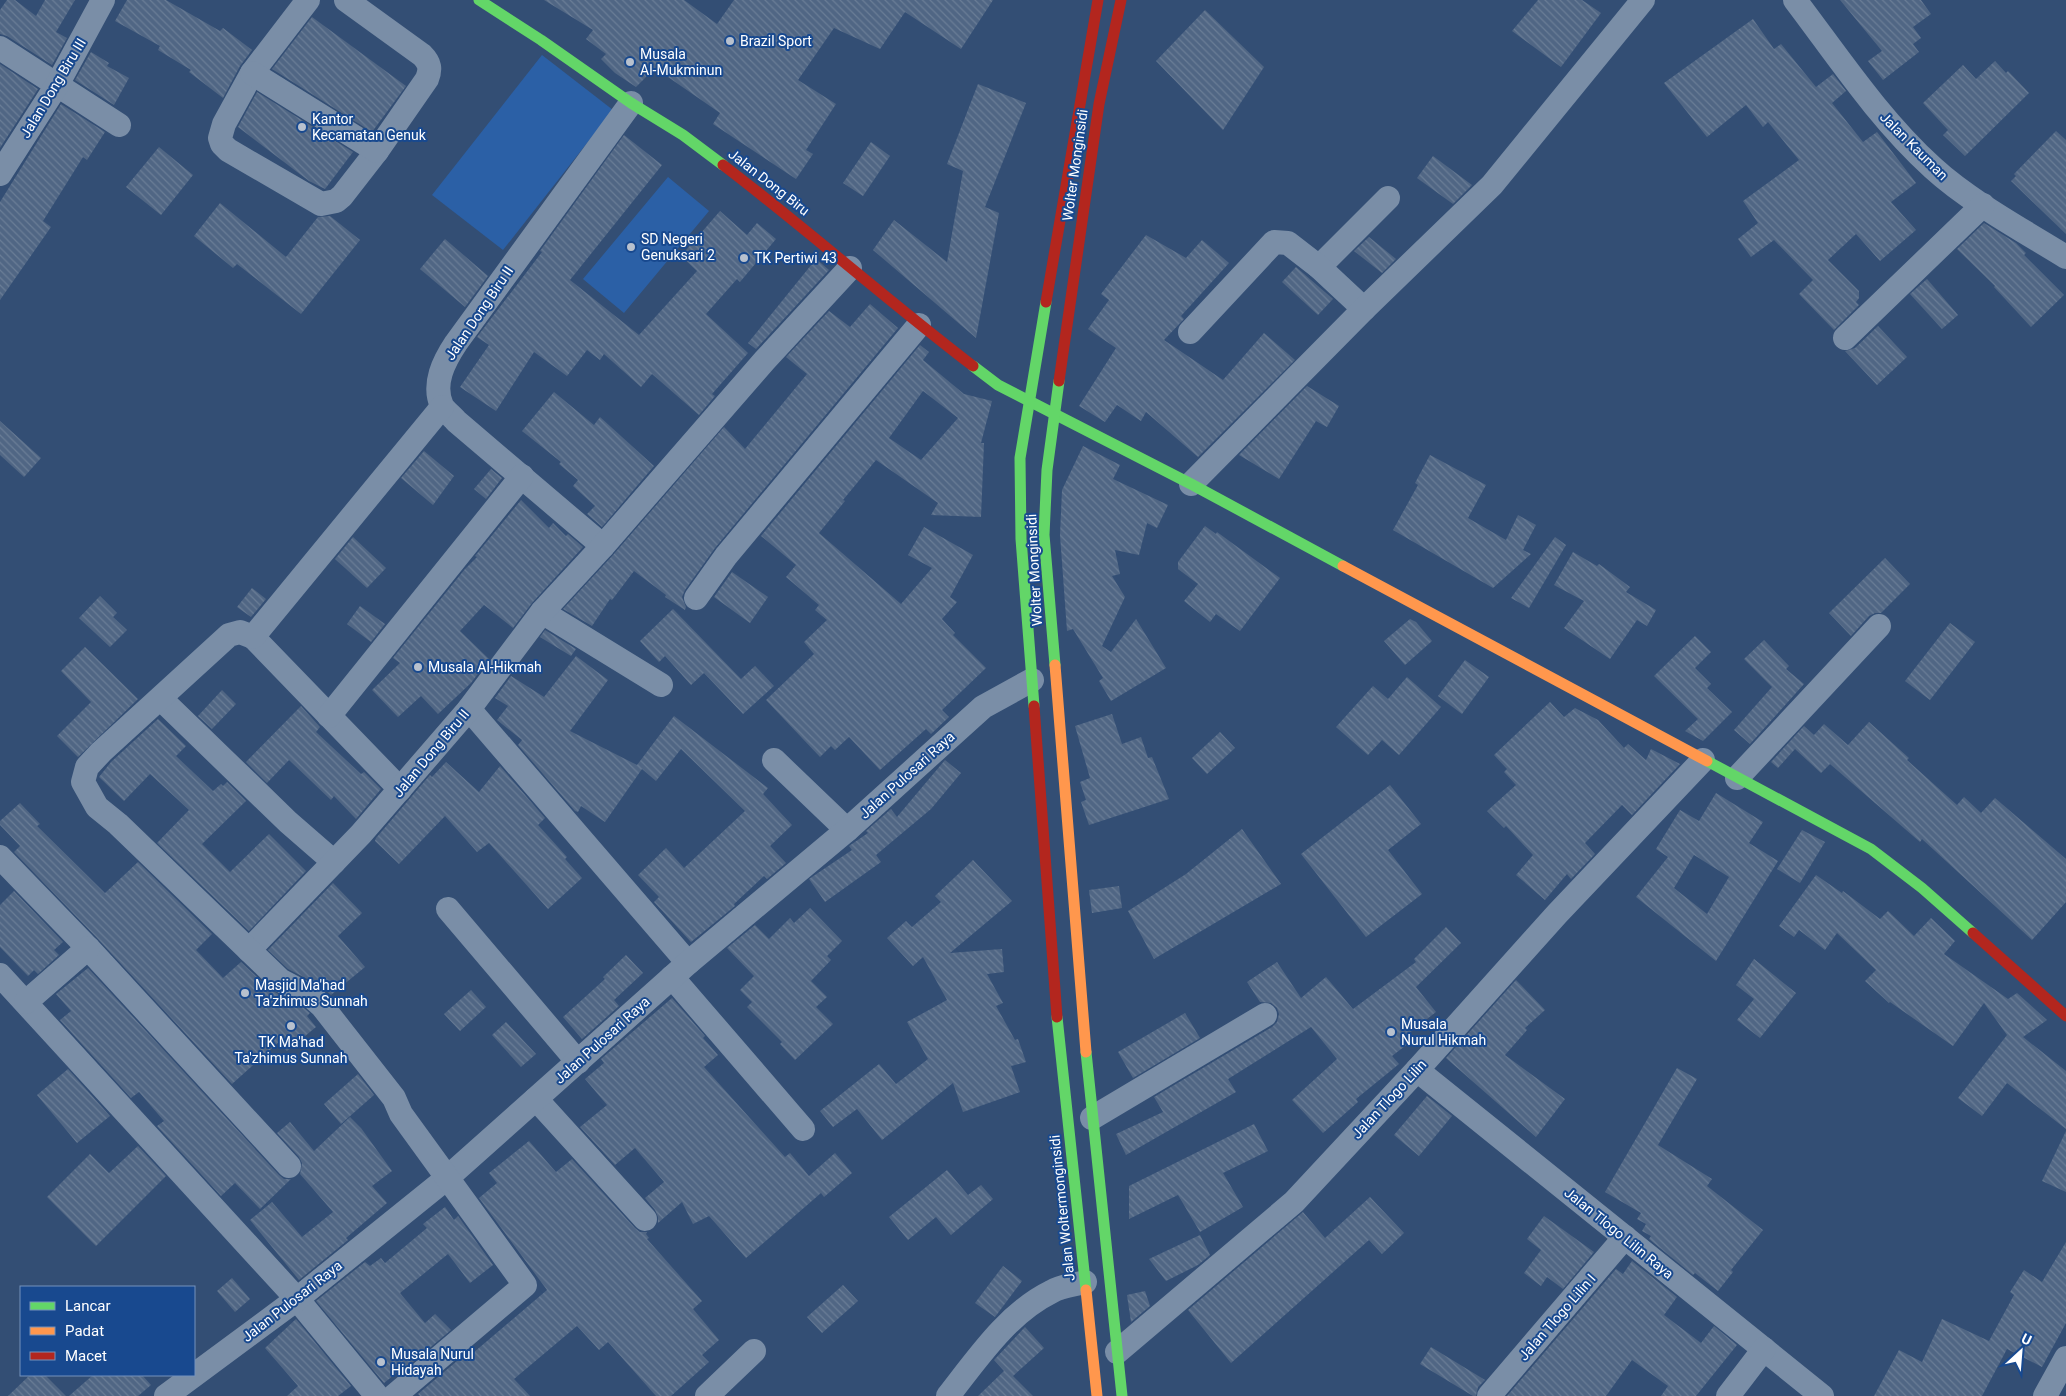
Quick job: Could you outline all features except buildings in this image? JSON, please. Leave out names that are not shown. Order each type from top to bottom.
[{"type":"main road","name":"Jalan Dong Biru","points":[[479,0],[541,40],[631,104],[698,146],[781,209],[919,325],[998,385],[1191,484],[1871,849],[1922,888],[2066,1016]]},
{"type":"main road","name":"Wolter Monginsidi","points":[[1057,1017],[1022,539],[1020,458],[1098,0]]},
{"type":"main road","name":"Wolter Monginsidi","points":[[1092,1118],[1044,535],[1047,470],[1054,414],[1099,104],[1121,0]]},
{"type":"main road","name":"Jalan Woltermonginsidi","points":[[1057,1017],[1096,1396]]},
{"type":"main road","points":[[1092,1118],[1122,1396]]},
{"type":"street","name":"Jalan Dong Biru III","points":[[3,164],[57,85],[103,0]]},
{"type":"street","points":[[308,0],[252,74],[222,132],[222,144],[228,150],[321,204],[336,201],[342,196],[377,151],[428,79],[430,66],[422,55],[346,0]]},
{"type":"street","points":[[1191,484],[1364,309],[1492,184],[1644,0]]},
{"type":"street","name":"Jalan Kauman","points":[[1795,0],[1881,114],[1934,169],[1984,205],[2066,257]]},
{"type":"street","points":[[0,48],[118,125]]},
{"type":"street","points":[[252,74],[377,151]]},
{"type":"street","name":"Jalan Dong Biru II","points":[[442,407],[438,389],[440,374],[447,357],[631,104]]},
{"type":"street","points":[[1319,266],[1388,198]]},
{"type":"street","points":[[1845,338],[1984,205]]},
{"type":"street","points":[[1190,332],[1274,242],[1288,243],[1319,266],[1364,309]]},
{"type":"street","name":"Jalan Dong Biru II","points":[[249,950],[334,862],[400,789],[469,708],[542,612],[603,546],[765,360],[850,268]]},
{"type":"street","points":[[696,598],[732,548],[919,325]]},
{"type":"street","points":[[253,637],[442,407],[603,546]]},
{"type":"street","points":[[329,716],[522,476]]},
{"type":"street","points":[[542,612],[661,685]]},
{"type":"street","points":[[1737,778],[1879,626]]},
{"type":"street","points":[[394,1396],[525,1285],[401,1114],[394,1098],[322,1006],[312,997],[280,980],[118,824],[97,807],[83,782],[86,767],[101,752],[229,635],[240,632],[253,637],[400,789]]},
{"type":"street","name":"Jalan Pulosari Raya","points":[[195,1374],[297,1298],[447,1178],[680,970],[846,830],[983,707],[1032,680]]},
{"type":"street","points":[[161,699],[288,822],[334,862]]},
{"type":"street","points":[[469,708],[680,970],[803,1129]]},
{"type":"street","points":[[774,760],[846,830]]},
{"type":"street","name":"Jalan Tlogo Lilin","points":[[1117,1352],[1294,1202],[1417,1070],[1557,914],[1703,760]]},
{"type":"street","points":[[0,857],[88,948],[289,1166]]},
{"type":"street","points":[[448,909],[578,1062]]},
{"type":"street","points":[[26,1002],[88,948]]},
{"type":"street","points":[[0,975],[297,1298],[377,1396]]},
{"type":"street","points":[[1092,1118],[1265,1015]]},
{"type":"street","name":"Jalan Tlogo Lilin Raya","points":[[1417,1070],[1822,1396]]},
{"type":"street","points":[[536,1099],[645,1219]]},
{"type":"street","name":"Jalan Tlogo Lilin I","points":[[1489,1396],[1625,1237]]},
{"type":"street","points":[[948,1396],[980,1355],[1014,1319],[1036,1300],[1053,1290],[1085,1282]]},
{"type":"street","points":[[1728,1396],[1764,1349]]},
{"type":"street","points":[[708,1396],[754,1351]]},
{"type":"street","points":[[2045,1396],[2066,1358]]},
{"type":"street","name":"Jalan Pulosari Raya","points":[[166,1396],[193,1376]]},
{"type":"shaded area","points":[[542,55],[613,110],[503,250],[432,195]]},
{"type":"shaded area","points":[[668,177],[709,211],[624,313],[583,279]]},
{"type":"traffic: fast","points":[[479,0],[541,40],[631,103],[683,135],[723,165]]},
{"type":"traffic: fast","points":[[1034,706],[1021,539],[1020,458],[1046,302]]},
{"type":"traffic: fast","points":[[973,366],[998,385],[1191,484],[1343,566]]},
{"type":"traffic: fast","points":[[1055,665],[1044,535],[1047,470],[1059,381]]},
{"type":"traffic: fast","points":[[1707,761],[1871,849],[1922,888],[1973,933]]},
{"type":"traffic: fast","points":[[1057,1017],[1086,1290]]},
{"type":"traffic: fast","points":[[1086,1052],[1122,1396]]},
{"type":"traffic: slow","points":[[1343,566],[1707,761]]},
{"type":"traffic: slow","points":[[1055,665],[1086,1052]]},
{"type":"traffic: slow","points":[[1086,1290],[1097,1396]]},
{"type":"traffic: jam","points":[[1046,302],[1098,0]]},
{"type":"traffic: jam","points":[[1059,381],[1099,104],[1121,0]]},
{"type":"traffic: jam","points":[[723,165],[973,366]]},
{"type":"traffic: jam","points":[[1034,706],[1057,1017]]},
{"type":"traffic: jam","points":[[1973,933],[2066,1016]]},
{"type":"place","name":"Brazil Sport","points":[[730,41]]},
{"type":"place","name":"Musala Al-Mukminun","points":[[630,62]]},
{"type":"place","name":"Kantor Kecamatan Genuk","points":[[302,127]]},
{"type":"place","name":"SD Negeri Genuksari 2","points":[[631,247]]},
{"type":"place","name":"TK Pertiwi 43","points":[[744,258]]},
{"type":"place","name":"Musala Al-Hikmah","points":[[418,667]]},
{"type":"place","name":"Masjid Ma'had Ta'zhimus Sunnah","points":[[245,993]]},
{"type":"place","name":"TK Ma'had Ta'zhimus Sunnah","points":[[291,1026]]},
{"type":"place","name":"Musala Nurul Hikmah","points":[[1391,1032]]},
{"type":"place","name":"Musala Nurul Hidayah","points":[[381,1362]]}]
